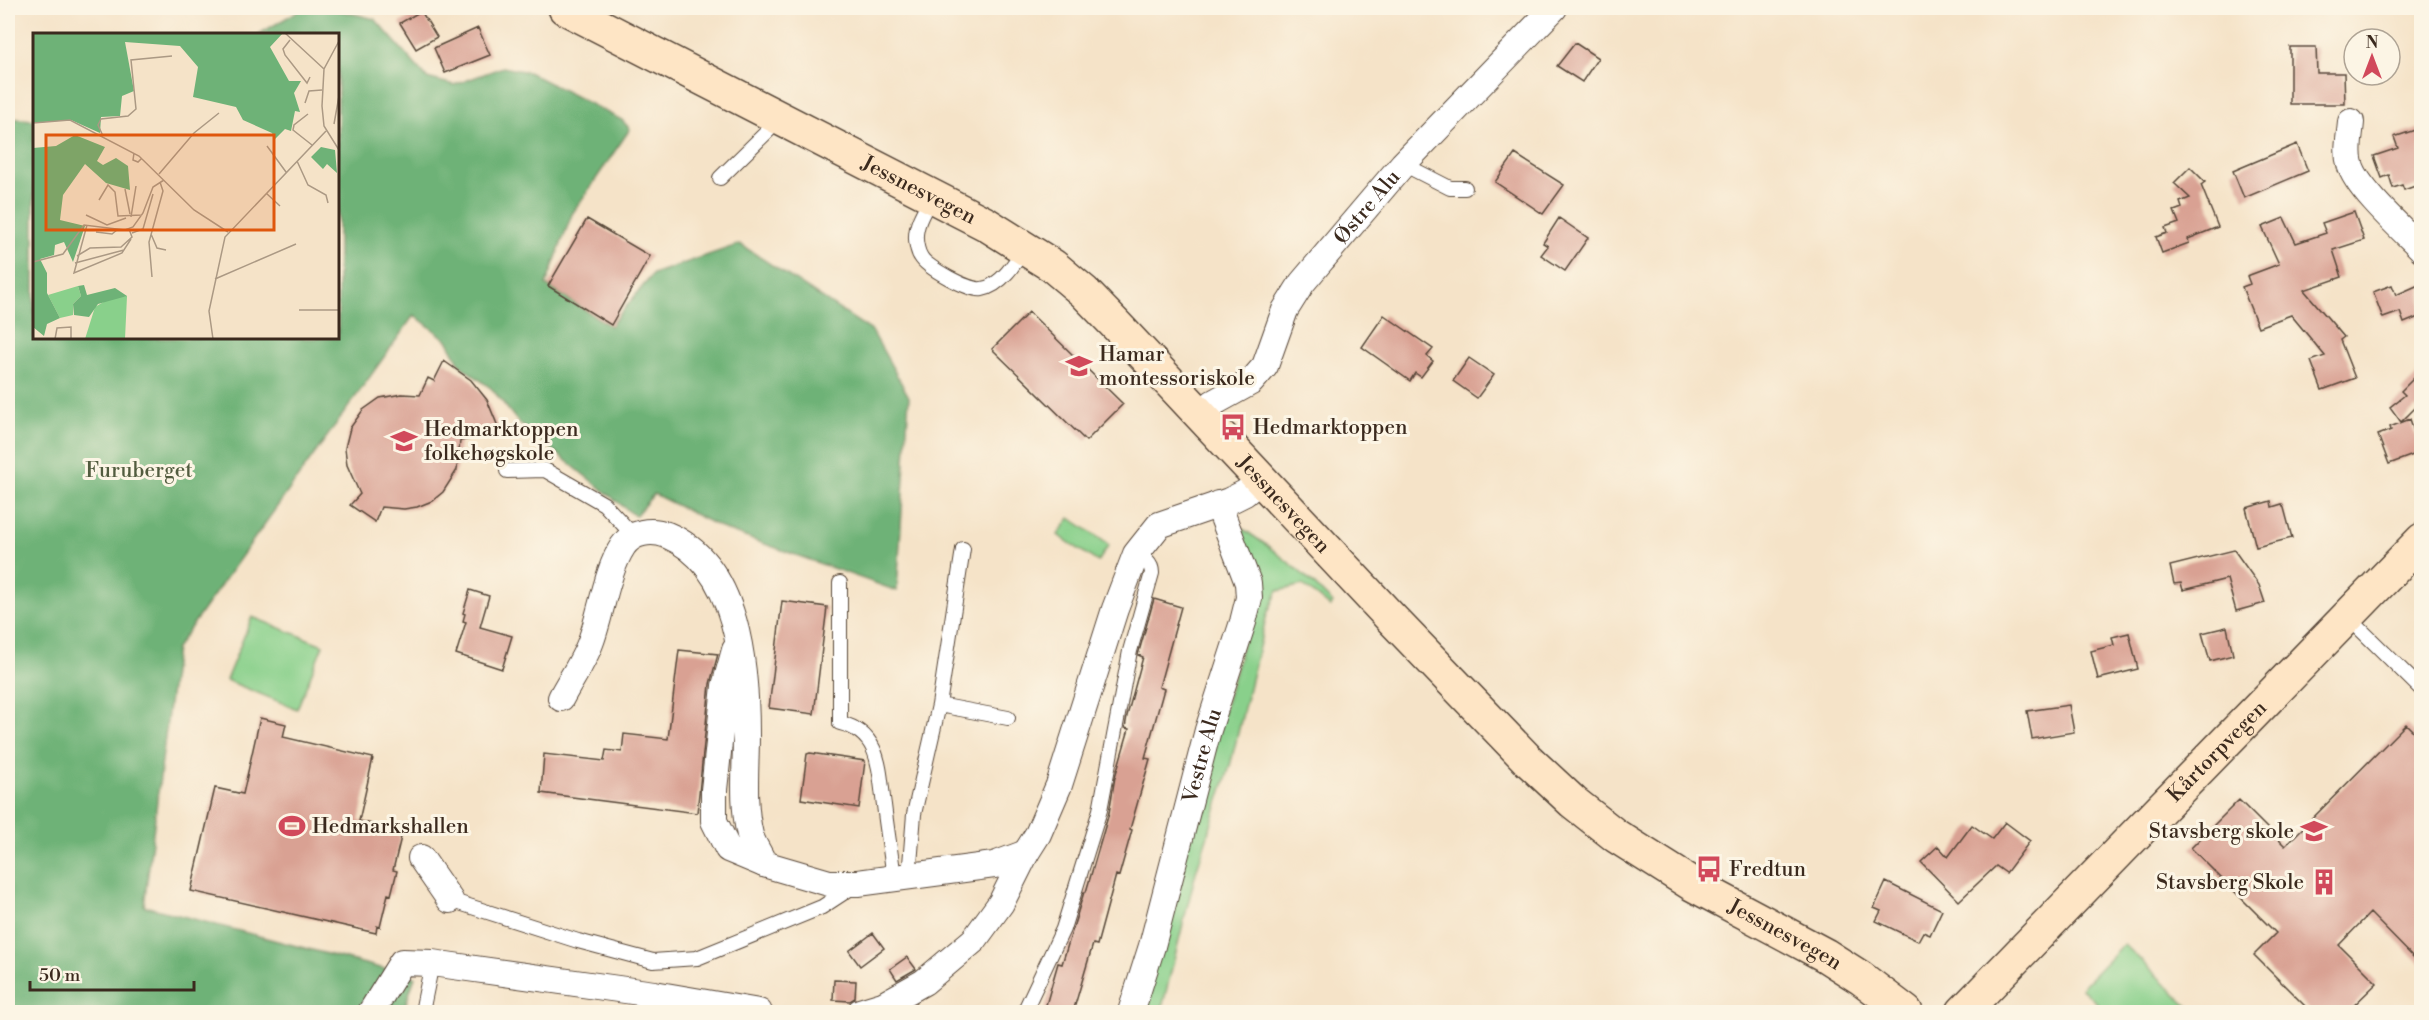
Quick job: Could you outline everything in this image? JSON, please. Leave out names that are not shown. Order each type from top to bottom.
[{"type":"main road","name":"Jessnesvegen","points":[[566,8],[599,16],[778,118],[986,224],[1053,266],[1084,292],[1467,697],[1573,802],[1625,842],[1692,884],[1825,955],[1861,978],[1906,1012]]},
{"type":"main road","name":"Kårtorpvegen","points":[[1963,1012],[2421,540]]},
{"type":"street","name":"Østre Alu","points":[[1199,414],[1251,382],[1266,366],[1285,310],[1302,283],[1403,164],[1554,8]]},
{"type":"street","points":[[2350,122],[2348,154],[2353,174],[2375,201],[2421,249]]},
{"type":"street","points":[[877,1010],[924,982],[974,940],[1001,903],[1038,834],[1059,785],[1114,609],[1136,554],[1159,525],[1245,493],[1260,479]]},
{"type":"street","name":"Vestre Alu","points":[[1131,1012],[1152,946],[1208,730],[1244,622],[1249,598],[1248,584],[1218,504]]},
{"type":"street","points":[[561,698],[590,644],[609,579],[622,547],[633,535],[644,532],[663,534],[682,542],[710,568],[729,607],[738,638],[746,735],[744,797],[751,837],[764,864]]},
{"type":"street","points":[[738,638],[725,686],[714,781],[714,821],[728,849],[764,864],[829,883],[858,883],[994,865],[1026,853]]},
{"type":"street","points":[[421,858],[450,900]]},
{"type":"street","points":[[371,1012],[402,962],[432,963],[654,994],[757,1012]]},
{"type":"lane","points":[[720,178],[767,132],[778,118]]},
{"type":"lane","points":[[1403,164],[1450,189],[1465,189]]},
{"type":"lane","points":[[932,196],[916,228],[920,257],[927,264],[966,287],[982,289],[996,282],[1015,264],[1025,247]]},
{"type":"lane","points":[[507,471],[544,470],[604,504],[633,535]]},
{"type":"lane","points":[[901,878],[939,705],[963,549]]},
{"type":"lane","points":[[1024,1012],[1063,929],[1101,810],[1130,651],[1152,573],[1150,564],[1136,554]]},
{"type":"lane","points":[[840,583],[840,723],[856,729],[866,738],[878,758],[901,878]]},
{"type":"lane","points":[[2348,617],[2421,690]]},
{"type":"lane","points":[[939,705],[1008,718]]},
{"type":"lane","points":[[450,900],[579,941],[653,961],[697,958],[745,940],[822,907],[858,883]]},
{"type":"lane","points":[[422,1012],[432,963]]},
{"type":"green space","name":"Furuberget","points":[[303,8],[329,8],[375,19],[427,78],[454,85],[503,67],[528,72],[622,120],[630,129],[572,214],[546,285],[610,326],[653,274],[740,244],[872,331],[909,397],[897,591],[728,531],[654,494],[635,516],[518,422],[492,389],[461,366],[447,340],[414,315],[176,648],[144,906],[415,977],[403,1012],[8,1012],[8,118],[33,120],[33,339],[339,339],[339,33],[261,33]]},
{"type":"green space","points":[[1070,518],[1109,545],[1098,562],[1058,535]]},
{"type":"green space","points":[[1243,529],[1290,563],[1333,603],[1330,607],[1303,585],[1278,591],[1267,614],[1230,766],[1196,872],[1161,1012],[1138,1012],[1244,640],[1261,601],[1261,578],[1241,535]]},
{"type":"green space","points":[[252,617],[323,645],[297,709],[226,680]]},
{"type":"green space","points":[[2124,944],[2194,1012],[2106,1012],[2081,988]]},
{"type":"building","points":[[421,11],[437,37],[416,49],[400,23]]},
{"type":"building","points":[[478,28],[490,55],[445,73],[434,48]]},
{"type":"building","points":[[1575,43],[1598,58],[1582,82],[1557,66]]},
{"type":"building","points":[[2290,47],[2316,47],[2317,73],[2342,73],[2345,104],[2290,104]]},
{"type":"building","points":[[2421,128],[2421,184],[2404,190],[2402,185],[2393,188],[2389,175],[2382,178],[2374,156],[2398,148],[2394,137]]},
{"type":"building","points":[[2297,144],[2308,171],[2244,198],[2233,171]]},
{"type":"building","points":[[1515,154],[1564,185],[1543,214],[1495,182]]},
{"type":"building","points":[[2190,167],[2205,182],[2201,185],[2218,227],[2188,239],[2189,243],[2162,253],[2156,237],[2167,233],[2165,228],[2179,223],[2174,211],[2182,208],[2180,202],[2190,198],[2174,183]]},
{"type":"building","points":[[2354,212],[2364,240],[2333,250],[2342,277],[2304,290],[2344,337],[2340,340],[2355,378],[2322,390],[2311,361],[2325,356],[2291,315],[2258,327],[2242,287],[2250,284],[2247,276],[2279,264],[2262,227],[2284,218],[2296,243],[2326,233],[2322,223]]},
{"type":"building","points":[[1559,218],[1588,238],[1565,271],[1541,255],[1548,246],[1543,243]]},
{"type":"building","points":[[587,219],[650,256],[611,325],[548,286]]},
{"type":"building","points":[[2421,284],[2421,316],[2404,323],[2400,312],[2383,318],[2373,292],[2392,285],[2396,295]]},
{"type":"building","points":[[1029,312],[1123,404],[1086,441],[992,349]]},
{"type":"building","points":[[1384,315],[1433,349],[1427,356],[1433,361],[1421,377],[1415,373],[1410,381],[1362,347]]},
{"type":"building","points":[[1469,358],[1494,375],[1477,398],[1453,381]]},
{"type":"building","name":"Hedmarktoppen folkehøgskole","points":[[444,361],[471,380],[487,400],[501,434],[460,441],[457,470],[443,492],[432,501],[417,507],[404,509],[381,507],[375,522],[350,505],[360,494],[347,465],[345,448],[350,428],[363,410],[380,398],[402,394],[420,395],[428,378],[434,381]]},
{"type":"building","points":[[2421,371],[2421,413],[2416,407],[2401,422],[2390,407],[2405,395],[2401,391]]},
{"type":"building","points":[[2410,419],[2421,452],[2389,464],[2378,435]]},
{"type":"building","points":[[2271,501],[2272,507],[2282,504],[2292,538],[2256,547],[2246,508]]},
{"type":"building","points":[[2234,550],[2259,585],[2265,603],[2236,611],[2227,579],[2183,590],[2181,583],[2174,584],[2170,566]]},
{"type":"building","points":[[470,590],[489,596],[480,627],[512,636],[502,669],[456,654],[466,622],[463,621],[465,614],[463,613]]},
{"type":"building","points":[[1154,599],[1181,607],[1159,687],[1164,689],[1145,758],[1150,759],[1130,829],[1132,830],[1119,876],[1116,875],[1097,945],[1093,944],[1073,1012],[1044,1012],[1058,963],[1062,964],[1084,892],[1086,892],[1109,813],[1115,777],[1129,729],[1125,728],[1127,716],[1143,657],[1138,655]]},
{"type":"building","points":[[782,601],[827,607],[814,714],[769,708]]},
{"type":"building","points":[[2227,627],[2233,655],[2210,661],[2202,633]]},
{"type":"building","points":[[2129,633],[2138,669],[2098,679],[2091,651],[2114,645],[2112,637]]},
{"type":"building","points":[[679,650],[718,654],[710,684],[697,813],[541,793],[544,754],[604,761],[606,750],[622,752],[624,734],[668,739]]},
{"type":"building","points":[[2069,705],[2074,732],[2032,739],[2027,711]]},
{"type":"building","name":"Hedmarkshallen","points":[[260,718],[286,724],[283,737],[373,758],[359,821],[399,830],[398,836],[401,837],[393,870],[397,871],[391,895],[388,894],[380,927],[377,926],[376,933],[191,891],[215,788],[243,794]]},
{"type":"building","name":"Stavsberg Skole","points":[[2406,724],[2421,739],[2421,965],[2370,913],[2339,945],[2377,983],[2347,1012],[2311,1012],[2254,955],[2276,933],[2191,848],[2239,800],[2285,846]]},
{"type":"building","points":[[807,754],[865,761],[859,808],[801,799]]},
{"type":"building","points":[[2005,822],[2030,841],[2006,873],[1996,866],[1959,901],[1921,862],[1938,846],[1948,857],[1972,825],[1992,839]]},
{"type":"building","points":[[1886,882],[1942,910],[1930,935],[1923,932],[1918,941],[1876,921],[1881,911],[1874,908]]},
{"type":"building","points":[[873,933],[884,948],[860,966],[849,951]]},
{"type":"building","points":[[907,957],[916,969],[897,980],[890,969]]},
{"type":"building","points":[[834,980],[856,981],[855,998],[850,1001],[833,1000]]},
{"type":"place","name":"Hamar montessoriskole","points":[[1079,366]]},
{"type":"place","name":"Hedmarktoppen","points":[[1233,427]]},
{"type":"place","name":"Hedmarktoppen folkehøgskole","points":[[404,441]]},
{"type":"place","name":"Hedmarkshallen","points":[[292,826]]},
{"type":"place","name":"Stavsberg skole","points":[[2314,831]]},
{"type":"place","name":"Fredtun","points":[[1709,869]]},
{"type":"place","name":"Stavsberg Skole","points":[[2324,882]]}]
